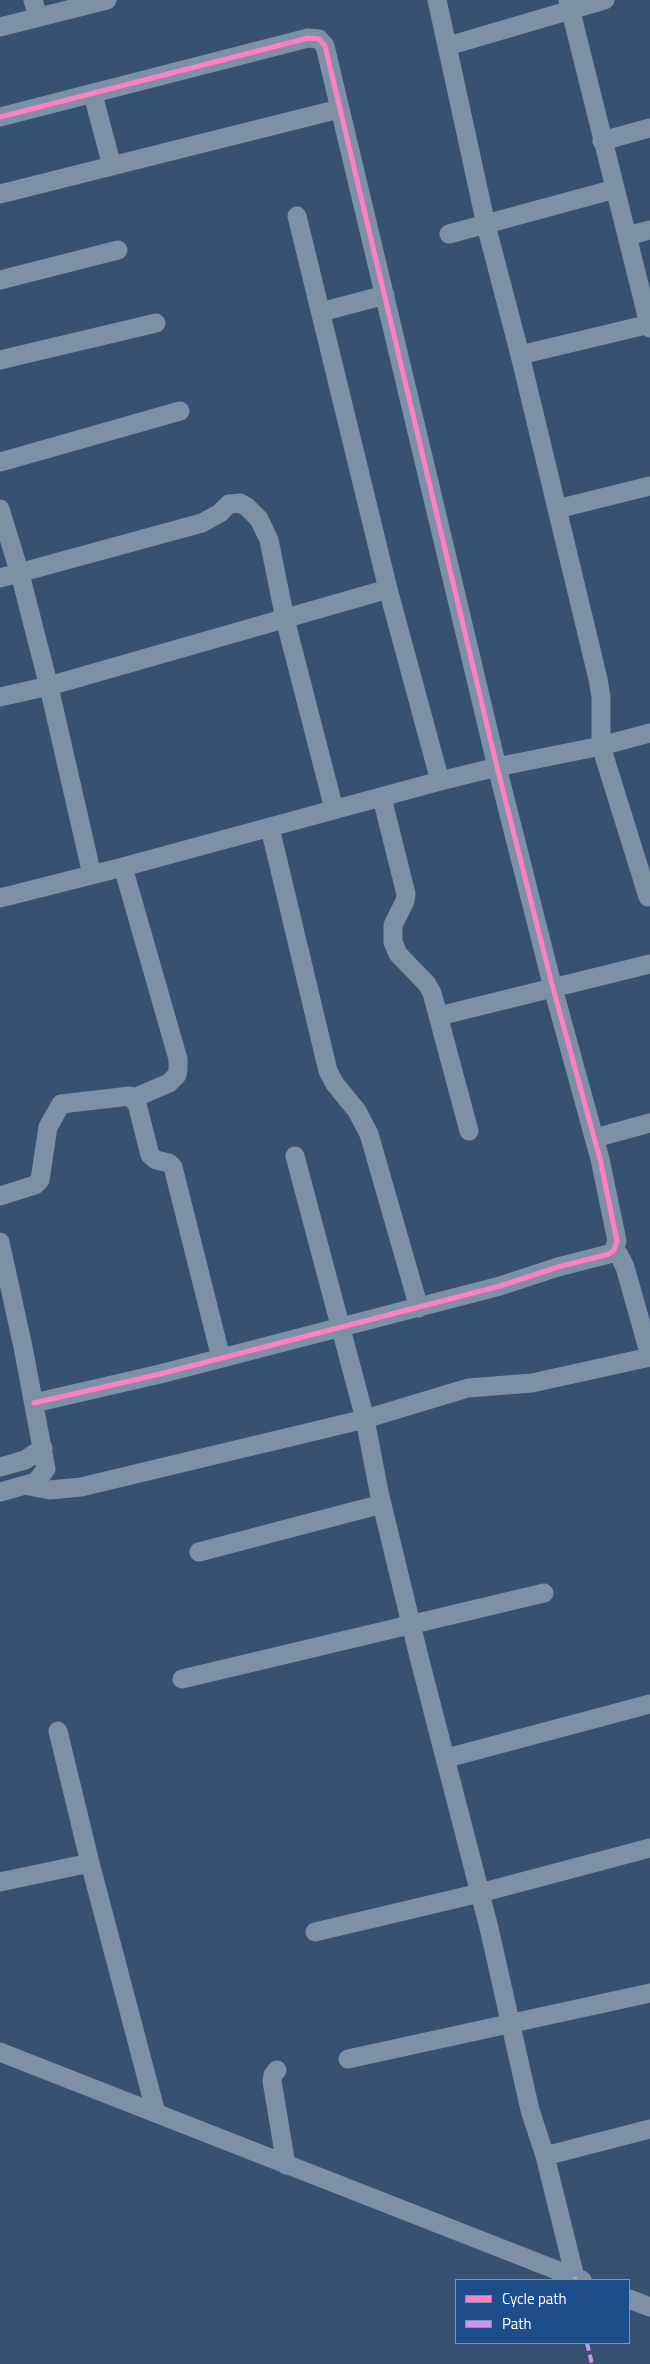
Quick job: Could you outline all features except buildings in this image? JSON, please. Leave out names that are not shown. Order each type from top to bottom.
[{"type":"street","points":[[0,27],[36,9],[107,0]]},
{"type":"street","points":[[437,0],[486,225],[520,355],[598,679],[601,697],[601,746],[648,898]]},
{"type":"street","points":[[448,46],[569,4],[605,0]]},
{"type":"street","points":[[520,355],[650,325],[602,141],[569,4]]},
{"type":"street","points":[[0,117],[93,95],[312,38],[319,39],[325,46],[497,767],[553,988],[594,1138],[617,1241],[614,1250],[599,1257],[558,1267],[500,1286],[221,1358],[34,1403]]},
{"type":"street","points":[[93,95],[112,166]]},
{"type":"street","points":[[0,194],[340,109]]},
{"type":"street","points":[[602,141],[650,128]]},
{"type":"street","points":[[449,234],[615,189]]},
{"type":"street","points":[[297,216],[388,589],[440,781]]},
{"type":"street","points":[[628,236],[650,230]]},
{"type":"street","points":[[0,280],[118,250]]},
{"type":"street","points":[[321,312],[384,295]]},
{"type":"street","points":[[0,360],[156,323]]},
{"type":"street","points":[[0,462],[180,411]]},
{"type":"street","points":[[557,509],[650,486]]},
{"type":"street","points":[[0,578],[188,528],[214,517],[229,504],[240,503],[259,519],[269,540],[285,619],[334,809]]},
{"type":"street","points":[[0,508],[20,574],[49,686],[92,875]]},
{"type":"street","points":[[0,697],[49,686],[388,589]]},
{"type":"street","points":[[0,898],[270,828],[440,781],[497,767],[601,746],[650,733]]},
{"type":"street","points":[[382,798],[406,894],[393,925],[394,942],[398,954],[427,984],[439,1016],[469,1130]]},
{"type":"street","points":[[270,828],[328,1070],[335,1084],[357,1111],[369,1134],[419,1308]]},
{"type":"street","points":[[0,1196],[34,1185],[40,1180],[48,1126],[61,1104],[126,1095],[134,1098],[169,1083],[177,1075],[178,1059],[123,867]]},
{"type":"street","points":[[439,1016],[650,964]]},
{"type":"street","points":[[134,1098],[150,1155],[156,1160],[169,1163],[173,1167],[221,1358]]},
{"type":"street","points":[[594,1138],[650,1124]]},
{"type":"street","points":[[295,1156],[365,1419],[382,1504],[512,2024],[530,2110],[545,2156],[579,2278]]},
{"type":"street","points":[[0,1242],[46,1469],[42,1476],[29,1486]]},
{"type":"street","points":[[0,1492],[29,1486],[50,1490],[81,1488],[365,1419],[468,1388],[532,1383],[650,1357],[625,1267],[614,1250]]},
{"type":"street","points":[[0,1467],[25,1460],[43,1448]]},
{"type":"street","points":[[199,1552],[382,1504]]},
{"type":"street","points":[[182,1679],[544,1593]]},
{"type":"street","points":[[447,1758],[650,1704]]},
{"type":"street","points":[[58,1731],[90,1863],[156,2114]]},
{"type":"street","points":[[315,1932],[480,1893],[650,1848]]},
{"type":"street","points":[[0,1882],[90,1863]]},
{"type":"street","points":[[348,2059],[650,1993]]},
{"type":"street","points":[[0,2052],[579,2278]]},
{"type":"street","points":[[277,2070],[272,2075],[272,2081],[286,2165]]},
{"type":"street","points":[[545,2156],[650,2129]]},
{"type":"street","points":[[630,2299],[650,2307]]},
{"type":"marked path","points":[[587,2344],[592,2364]]},
{"type":"cycle path","points":[[0,117],[308,38],[319,39],[325,46],[497,767],[553,988],[600,1159],[617,1241],[614,1250],[609,1254],[558,1267],[500,1286],[160,1374],[34,1403]]}]
